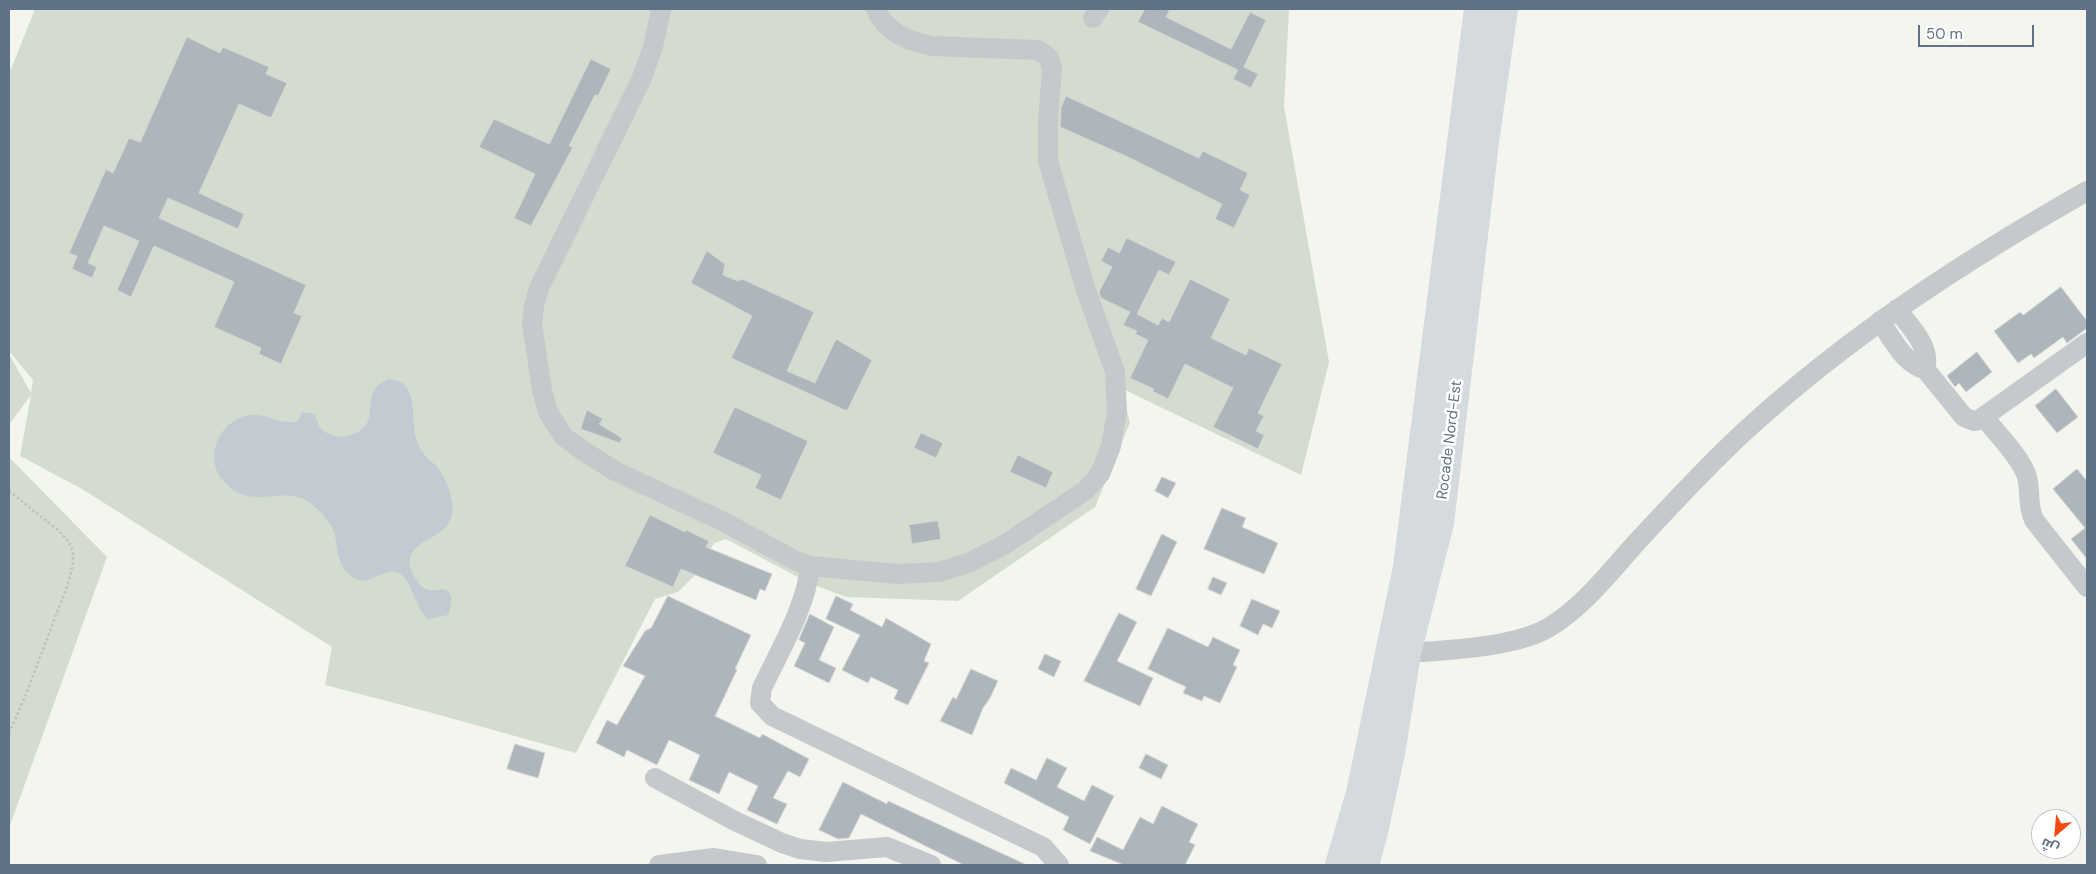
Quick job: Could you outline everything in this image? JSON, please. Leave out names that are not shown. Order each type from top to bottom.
[{"type":"highway","name":"Rocade Nord-Est","points":[[1339,865],[1360,793],[1407,567],[1478,9]]},
{"type":"highway","name":"Rocade Nord-Est","points":[[1364,865],[1374,832],[1392,748],[1407,652],[1440,523],[1485,142],[1504,9]]},
{"type":"street","points":[[661,9],[653,47],[641,80],[539,288],[532,324],[548,412],[564,436],[615,471],[724,522],[796,561],[810,566],[897,574],[939,572],[968,563],[1004,545],[1086,490],[1100,474],[1112,446],[1118,410],[1115,372],[1084,284],[1048,161],[1047,137],[1052,67],[1048,57],[1038,50],[932,46],[916,43],[903,38],[891,30],[880,18],[876,9]]},
{"type":"street","points":[[1407,652],[1462,650],[1500,643],[1546,628],[1572,610],[1744,432],[1808,376],[1926,288],[2024,226],[2087,191]]},
{"type":"street","points":[[1897,309],[1923,346],[1926,355],[1925,370]]},
{"type":"street","points":[[1880,321],[1909,361],[1916,367],[1925,370],[1964,417],[1974,421],[1984,417],[2087,343]]},
{"type":"street","points":[[1984,417],[2023,468],[2028,483],[2030,511],[2034,520],[2087,587]]},
{"type":"street","points":[[810,566],[809,583],[762,688],[760,703],[772,716],[1042,847],[1059,865]]},
{"type":"street","points":[[654,778],[735,821],[782,843],[800,849],[826,852],[887,848],[931,865]]},
{"type":"street","points":[[659,865],[714,858],[757,865]]},
{"type":"path","points":[[9,492],[58,530],[70,542],[73,552],[73,564],[68,584],[9,733]]},
{"type":"shaded area","points":[[35,9],[1289,9],[1284,106],[1329,362],[1301,475],[1121,388],[1130,423],[1095,507],[958,601],[846,597],[809,583],[726,539],[714,543],[697,573],[678,592],[655,599],[576,753],[325,685],[332,647],[82,489],[20,456],[31,395],[9,425],[9,354],[31,393],[33,380],[9,351],[9,74]]},
{"type":"shaded area","points":[[388,379],[401,382],[407,389],[413,406],[414,429],[418,444],[425,456],[438,468],[451,496],[453,508],[449,523],[437,534],[417,547],[412,553],[410,562],[413,574],[422,586],[428,590],[443,589],[450,593],[452,600],[448,615],[428,619],[419,607],[407,581],[398,573],[385,573],[361,581],[355,579],[341,564],[336,538],[330,524],[310,503],[299,497],[254,497],[243,495],[231,488],[220,477],[216,469],[214,455],[217,441],[223,431],[238,419],[244,416],[256,415],[285,422],[297,422],[302,412],[315,414],[320,427],[327,433],[338,436],[351,435],[363,429],[367,424],[372,395],[381,383]]},
{"type":"shaded area","points":[[9,457],[107,557],[9,828]]},
{"type":"building","points":[[1145,9],[1170,9],[1166,17],[1231,49],[1250,12],[1266,20],[1244,67],[1258,74],[1251,88],[1233,79],[1238,70],[1138,22]]},
{"type":"building","points":[[187,37],[220,53],[223,47],[269,67],[266,74],[287,83],[271,118],[239,104],[199,193],[244,214],[238,229],[168,198],[159,218],[306,285],[294,313],[302,316],[281,364],[259,354],[261,348],[214,327],[234,282],[154,246],[131,297],[117,290],[139,241],[104,226],[88,263],[97,267],[92,278],[72,269],[77,256],[69,253],[106,169],[113,173],[129,138],[140,142]]},
{"type":"building","points":[[591,59],[611,69],[598,96],[595,95],[569,146],[573,147],[531,226],[514,218],[535,174],[479,147],[494,119],[549,144]]},
{"type":"building","points":[[1066,96],[1199,158],[1203,151],[1248,173],[1240,190],[1250,195],[1234,228],[1215,219],[1222,204],[1128,157],[1060,127],[1061,108]]},
{"type":"building","points":[[1127,238],[1176,262],[1169,275],[1159,270],[1137,314],[1158,325],[1162,318],[1169,322],[1190,279],[1230,299],[1211,338],[1246,355],[1249,348],[1282,364],[1258,413],[1264,416],[1256,431],[1264,435],[1258,449],[1213,427],[1233,388],[1185,364],[1168,399],[1152,391],[1154,389],[1130,378],[1148,340],[1135,334],[1137,331],[1123,325],[1130,312],[1101,298],[1099,292],[1112,267],[1101,261],[1108,247],[1119,253]]},
{"type":"building","points":[[707,251],[725,264],[723,275],[738,281],[742,279],[814,312],[787,371],[815,383],[836,339],[872,360],[847,411],[731,358],[752,316],[691,283]]},
{"type":"building","points":[[2061,287],[2087,321],[2087,328],[2067,343],[2063,337],[2034,358],[2031,354],[2018,363],[1994,331],[2020,312],[2023,315]]},
{"type":"building","points":[[1977,352],[1992,372],[1966,392],[1959,383],[1955,387],[1947,376]]},
{"type":"building","points":[[2056,389],[2078,417],[2057,433],[2035,406]]},
{"type":"building","points":[[735,407],[808,441],[781,500],[755,488],[761,475],[713,453]]},
{"type":"building","points":[[587,410],[603,419],[599,424],[622,438],[620,443],[581,429]]},
{"type":"building","points":[[921,433],[943,443],[936,458],[914,448]]},
{"type":"building","points":[[1018,455],[1053,472],[1046,488],[1010,472]]},
{"type":"building","points":[[2077,469],[2087,481],[2087,559],[2071,539],[2085,528],[2053,489]]},
{"type":"building","points":[[1162,477],[1176,483],[1168,498],[1155,491]]},
{"type":"building","points":[[1222,508],[1246,518],[1242,527],[1278,543],[1264,574],[1204,549]]},
{"type":"building","points":[[650,515],[709,541],[706,547],[772,574],[765,591],[760,589],[756,600],[681,569],[673,587],[625,566]]},
{"type":"building","points":[[938,521],[941,539],[912,544],[909,525]]},
{"type":"building","points":[[1162,534],[1177,542],[1151,596],[1136,589]]},
{"type":"building","points":[[1213,577],[1227,583],[1221,595],[1208,589]]},
{"type":"building","points":[[668,596],[751,635],[715,716],[760,738],[762,734],[809,759],[800,777],[788,771],[773,798],[787,804],[777,824],[747,810],[758,786],[729,772],[719,794],[689,780],[700,755],[669,740],[657,765],[627,750],[624,757],[596,743],[607,720],[617,725],[645,676],[623,666],[645,631],[651,628]]},
{"type":"building","points":[[836,596],[853,604],[850,610],[882,627],[886,618],[931,644],[924,661],[929,663],[908,705],[894,699],[898,690],[871,677],[868,683],[842,670],[860,635],[826,619]]},
{"type":"building","points":[[1252,599],[1280,611],[1272,628],[1263,624],[1258,635],[1240,626]]},
{"type":"building","points":[[1119,613],[1137,622],[1117,661],[1153,678],[1140,706],[1084,681]]},
{"type":"building","points":[[810,614],[834,627],[819,660],[836,668],[829,683],[794,666],[805,643],[799,640]]},
{"type":"building","points":[[1168,628],[1208,647],[1213,637],[1240,650],[1233,665],[1237,667],[1220,703],[1204,696],[1202,701],[1183,693],[1186,687],[1148,669]]},
{"type":"building","points":[[1045,654],[1061,661],[1054,677],[1038,669]]},
{"type":"building","points":[[971,669],[998,681],[983,708],[972,735],[940,721],[953,697],[956,699]]},
{"type":"building","points":[[515,744],[545,753],[538,778],[507,769]]},
{"type":"building","points":[[1146,754],[1168,765],[1161,779],[1139,768]]},
{"type":"building","points":[[1047,758],[1067,768],[1057,787],[1084,801],[1092,785],[1114,796],[1090,844],[1063,830],[1069,817],[1004,783],[1011,768],[1036,780]]},
{"type":"building","points":[[843,782],[887,804],[888,801],[1027,865],[964,865],[861,814],[849,838],[838,839],[819,830]]},
{"type":"building","points":[[1162,806],[1198,824],[1189,842],[1195,845],[1185,865],[1124,865],[1090,851],[1097,837],[1123,850],[1140,817],[1153,824]]}]
